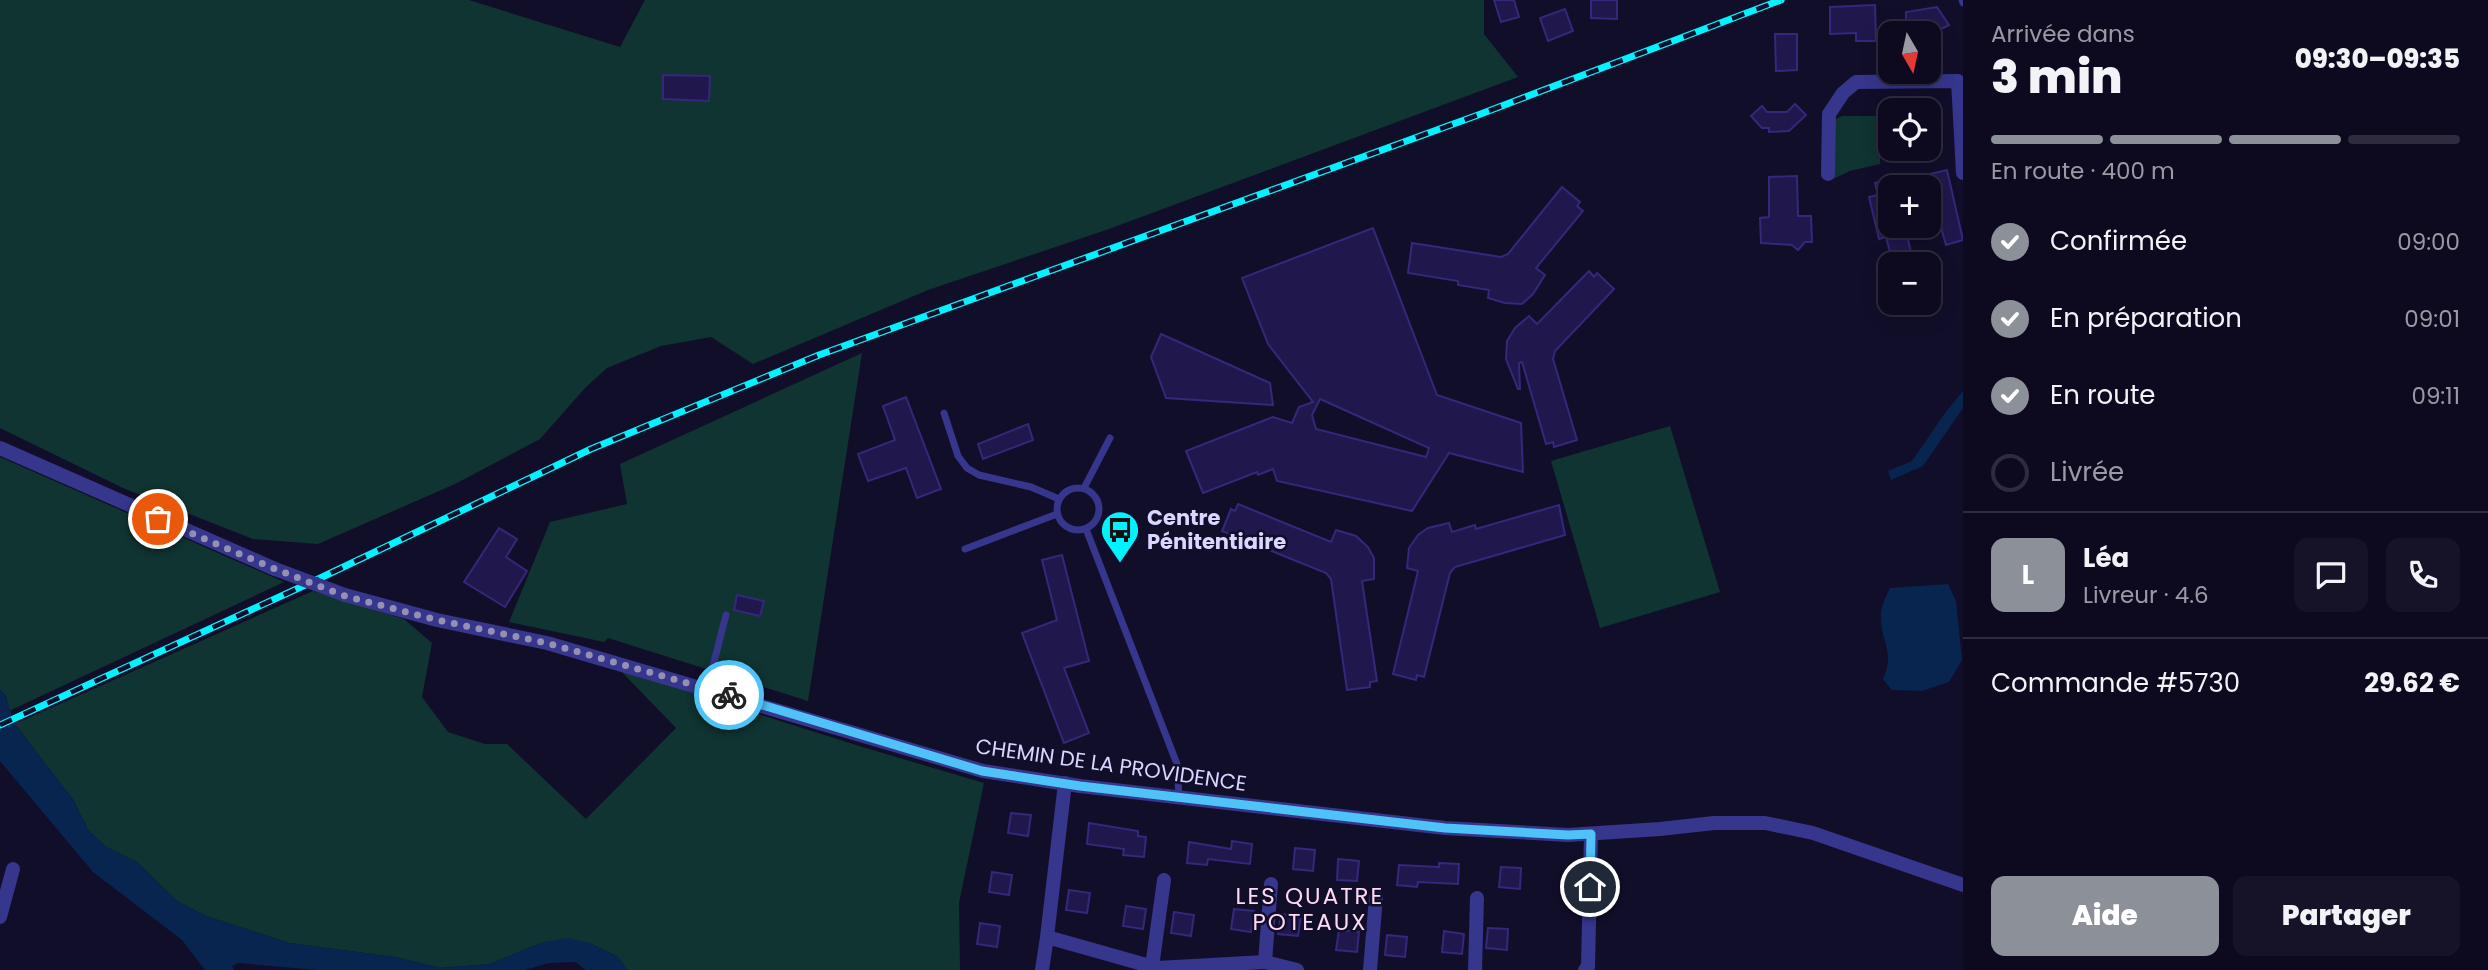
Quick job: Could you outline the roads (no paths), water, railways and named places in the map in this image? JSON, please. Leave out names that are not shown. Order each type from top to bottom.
[{"type":"street","points":[[1829,174],[1829,114],[1843,93],[1856,82],[1960,80],[1963,173]]},
{"type":"street","name":"CHEMIN DE LA PROVIDENCE","points":[[0,448],[275,569],[345,596],[437,620],[547,643],[982,771],[1180,798],[1445,828],[1568,835],[1714,823],[1765,823],[1813,833],[1963,885]]},
{"type":"street","points":[[1042,970],[1065,783]]},
{"type":"street","points":[[1585,970],[1588,967],[1591,834]]},
{"type":"street","points":[[0,917],[7,867]]},
{"type":"street","points":[[1152,967],[1164,880]]},
{"type":"street","points":[[1265,962],[1271,884]]},
{"type":"street","points":[[1370,970],[1376,897]]},
{"type":"street","points":[[1475,970],[1476,898]]},
{"type":"street","points":[[1047,937],[1152,967],[1265,962],[1297,970]]},
{"type":"lane","points":[[944,414],[958,456],[967,468],[979,475],[1031,486],[1059,499]]},
{"type":"lane","points":[[1084,488],[1110,438]]},
{"type":"lane","points":[[1084,488],[1095,496],[1099,508],[1096,521],[1086,529],[1071,529],[1065,526],[1057,513],[1059,499],[1069,489],[1084,488]]},
{"type":"lane","points":[[965,549],[1057,513]]},
{"type":"lane","points":[[1086,529],[1177,764],[1180,798]]},
{"type":"lane","points":[[707,688],[726,615]]},
{"type":"water","points":[[1963,391],[1963,408],[1923,466],[1891,480],[1888,471],[1912,461]]},
{"type":"water","points":[[1948,584],[1956,601],[1962,660],[1949,682],[1922,691],[1892,690],[1883,679],[1888,656],[1881,616],[1890,588]]},
{"type":"water","points":[[0,690],[15,724],[74,801],[88,830],[106,847],[137,862],[177,901],[206,916],[289,943],[395,957],[440,968],[490,964],[543,942],[568,938],[589,943],[618,957],[627,970],[585,970],[576,962],[549,963],[525,970],[317,970],[238,963],[232,966],[234,970],[205,970],[182,940],[93,872],[0,761]]},
{"type":"railway","points":[[0,725],[314,581],[591,449],[819,355],[1478,115],[1781,0]]},
{"type":"place","name":"Centre Pénitentiaire","points":[[1120,564]]},
{"type":"district","name":"LES QUATRE POTEAUX","points":[[1310,909]]}]
